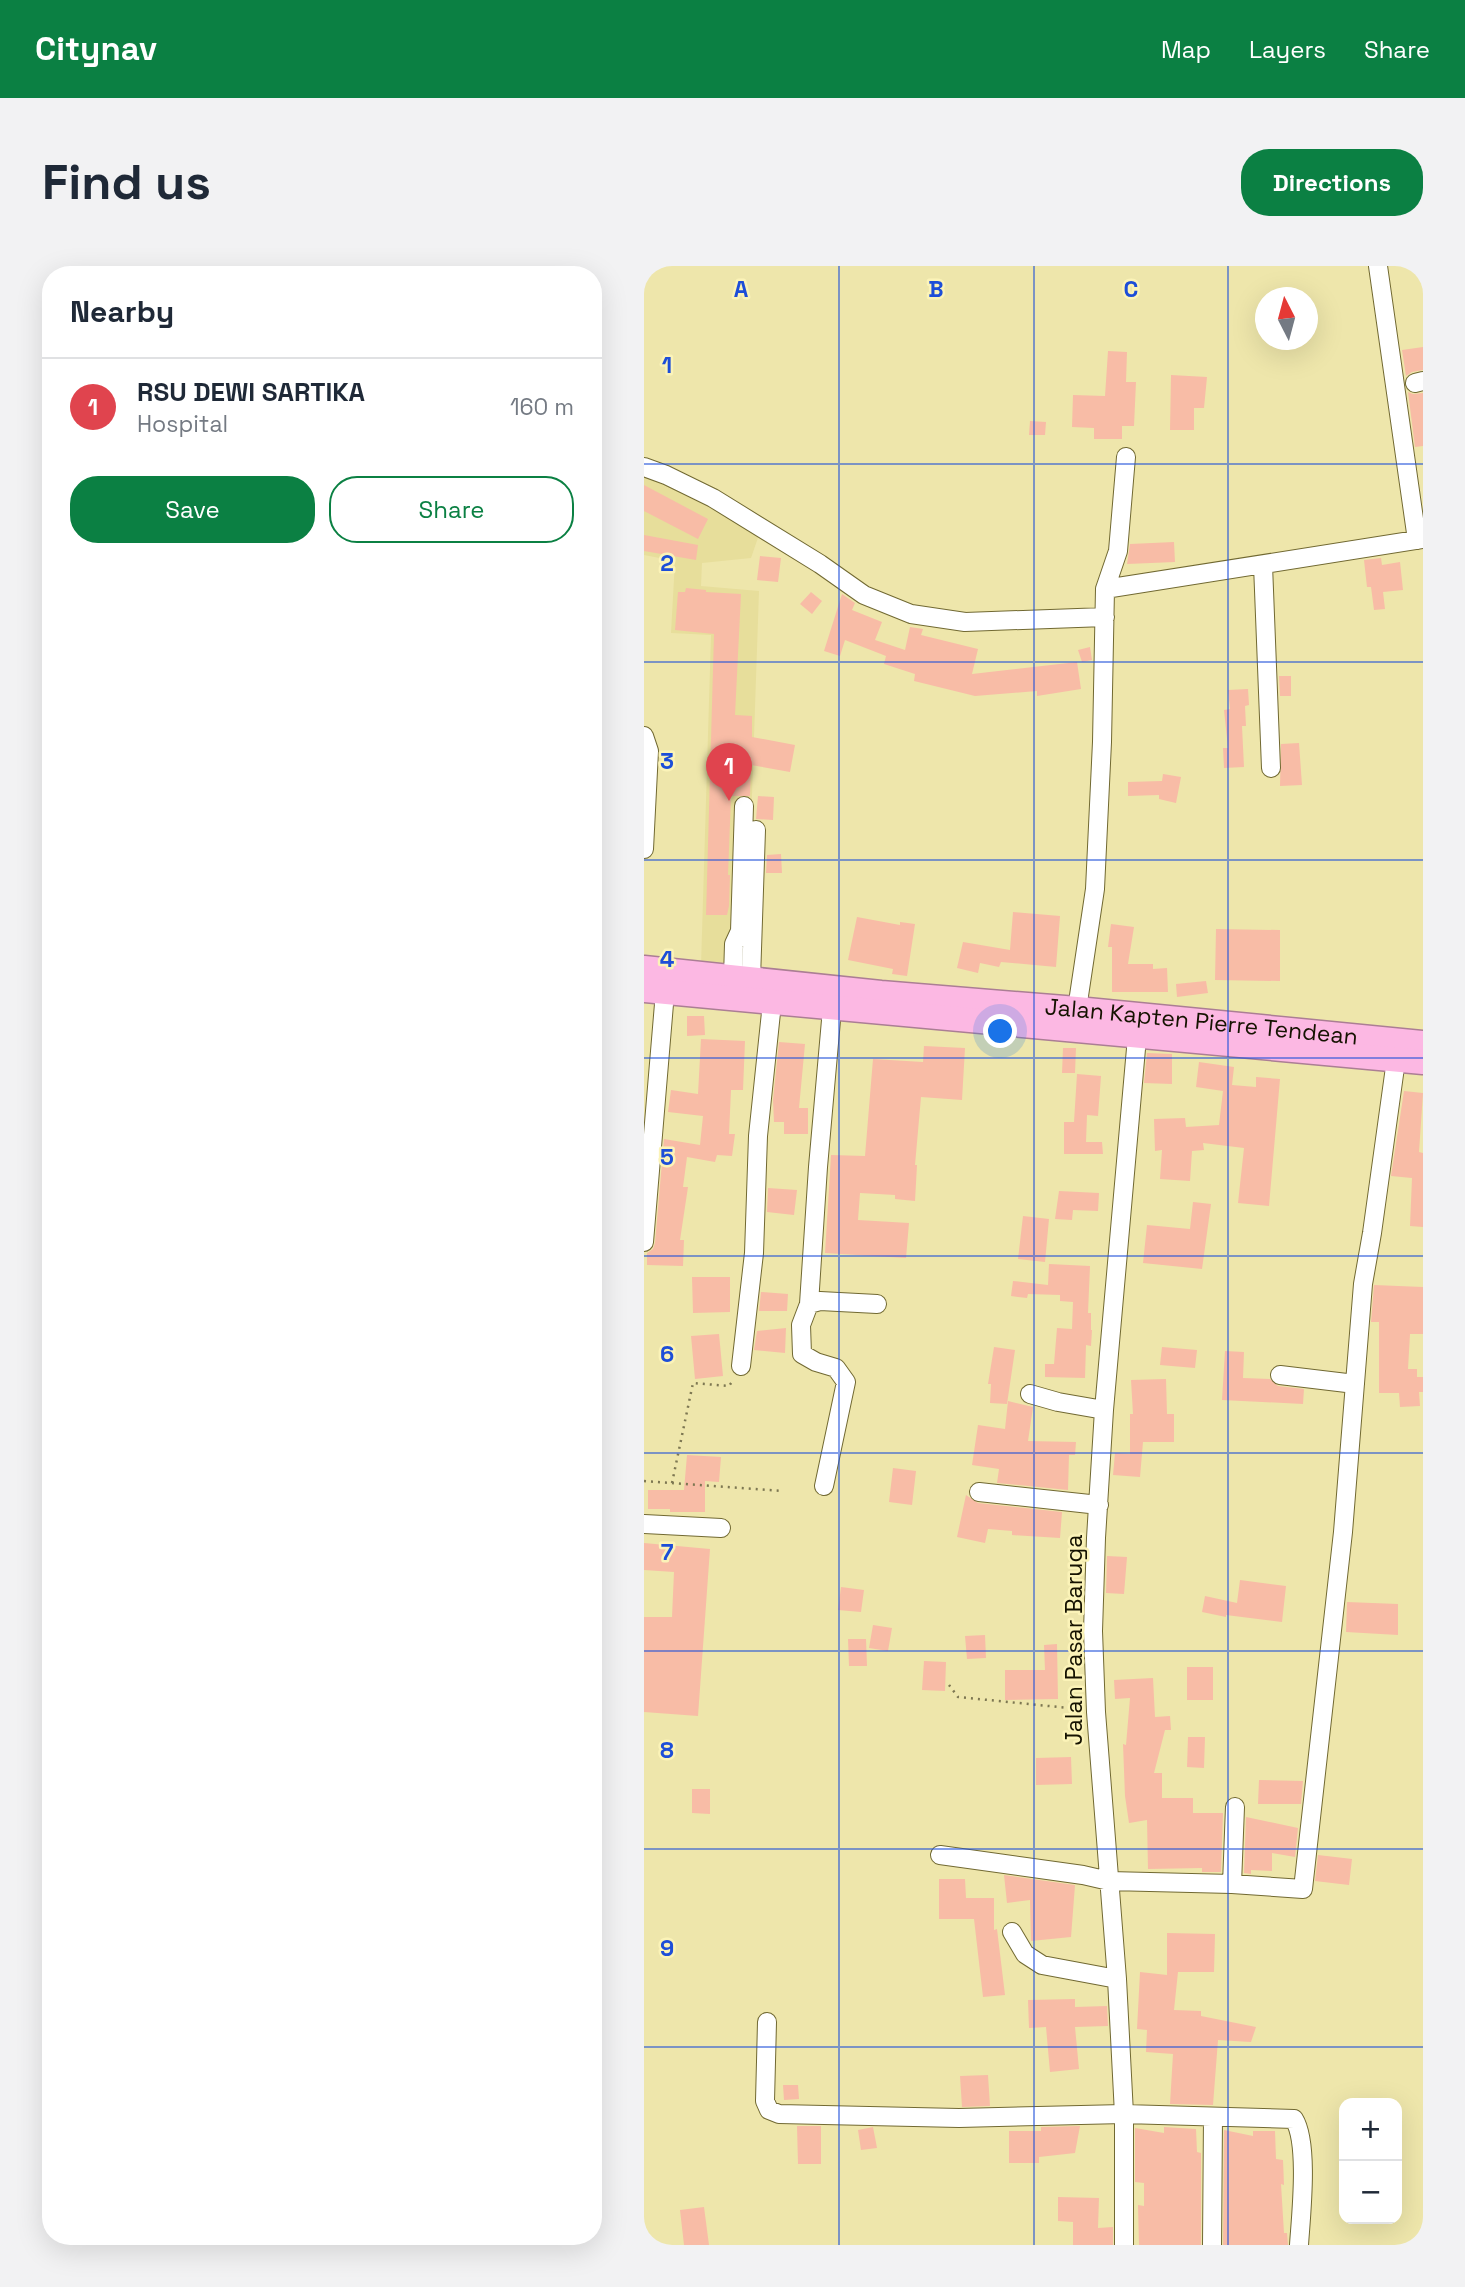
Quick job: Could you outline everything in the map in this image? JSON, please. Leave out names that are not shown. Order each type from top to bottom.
[{"type":"highway","name":"Jalan Kapten Pierre Tendean","points":[[644,968],[881,993],[1077,1009],[1139,1026],[1423,1062]]},
{"type":"highway","name":"Jalan Kapten Pierre Tendean","points":[[655,991],[832,1009],[1423,1043]]},
{"type":"street","points":[[1105,589],[1420,539],[1378,266]]},
{"type":"street","points":[[1077,1009],[1095,889],[1105,589],[1118,551],[1125,457]]},
{"type":"street","points":[[644,467],[713,498],[820,564],[864,595],[911,614],[965,622],[1105,617]]},
{"type":"street","points":[[1263,565],[1271,768]]},
{"type":"street","points":[[644,736],[649,751],[644,849]]},
{"type":"street","points":[[742,978],[734,944],[740,931],[744,806]]},
{"type":"street","points":[[742,978],[756,830]]},
{"type":"street","points":[[644,1242],[655,991]]},
{"type":"street","points":[[741,1366],[754,1253],[760,1114],[772,1003]]},
{"type":"street","points":[[824,1486],[846,1382],[836,1368],[802,1354],[801,1325],[809,1304],[832,1009]]},
{"type":"street","name":"Jalan Pasar Baruga","points":[[1124,2245],[1124,2114],[1117,1979],[1096,1712],[1093,1631],[1104,1410],[1139,1026]]},
{"type":"street","points":[[940,1855],[1083,1875],[1108,1881],[1303,1889],[1342,1545],[1363,1284],[1396,1060]]},
{"type":"street","points":[[809,1304],[820,1301],[877,1304]]},
{"type":"street","points":[[1280,1375],[1355,1384]]},
{"type":"street","points":[[1030,1394],[1104,1410]]},
{"type":"street","points":[[979,1492],[1099,1505]]},
{"type":"street","points":[[644,1524],[721,1528]]},
{"type":"street","points":[[1232,1884],[1235,1807]]},
{"type":"street","points":[[1012,1932],[1025,1954],[1042,1965],[1117,1979]]},
{"type":"street","points":[[766,2022],[765,2101],[769,2110],[779,2114],[959,2118],[1124,2114],[1294,2119],[1302,2167],[1299,2245]]},
{"type":"street","points":[[1212,2245],[1213,2117]]},
{"type":"path","points":[[672,1483],[693,1383],[730,1386],[741,1366]]},
{"type":"path","points":[[644,1481],[782,1492]]},
{"type":"path","points":[[949,1685],[958,1698],[1024,1705],[1058,1705],[1096,1712]]},
{"type":"shaded area","points":[[644,470],[761,529],[751,558],[702,563],[701,586],[759,591],[746,970],[701,966],[711,635],[671,633],[675,561],[644,555]]},
{"type":"building","points":[[1423,347],[1423,370],[1406,376],[1402,350]]},
{"type":"building","points":[[1108,351],[1127,352],[1126,382],[1136,382],[1134,426],[1122,426],[1122,439],[1094,439],[1094,428],[1072,427],[1073,395],[1105,396]]},
{"type":"building","points":[[1171,375],[1207,377],[1204,408],[1194,408],[1194,430],[1170,430]]},
{"type":"building","points":[[1408,392],[1423,393],[1423,446],[1415,447]]},
{"type":"building","points":[[1030,421],[1046,422],[1045,435],[1029,435]]},
{"type":"building","points":[[644,485],[708,519],[698,539],[644,511]]},
{"type":"building","points":[[644,535],[698,545],[696,560],[644,551]]},
{"type":"building","points":[[1174,542],[1175,562],[1127,564],[1130,544]]},
{"type":"building","points":[[760,556],[781,558],[778,582],[757,580]]},
{"type":"building","points":[[1381,558],[1382,565],[1400,562],[1403,590],[1383,592],[1385,609],[1374,610],[1371,587],[1367,587],[1364,560]]},
{"type":"building","points":[[686,588],[741,594],[735,715],[752,716],[752,737],[795,745],[790,772],[751,765],[750,796],[731,796],[727,915],[706,915],[714,634],[675,630],[678,592],[685,592]]},
{"type":"building","points":[[811,592],[822,601],[812,614],[800,604]]},
{"type":"building","points":[[842,594],[855,603],[852,610],[882,622],[875,640],[905,650],[910,627],[923,629],[921,635],[978,649],[972,674],[1077,662],[1081,689],[1037,696],[1037,691],[975,696],[914,681],[915,674],[884,664],[886,656],[845,640],[840,656],[824,651]]},
{"type":"building","points":[[1090,647],[1092,660],[1082,662],[1078,650]]},
{"type":"building","points":[[1279,676],[1291,676],[1291,696],[1280,696]]},
{"type":"building","points":[[1248,689],[1246,726],[1242,726],[1244,767],[1224,768],[1223,748],[1228,748],[1224,710],[1230,709],[1228,690]]},
{"type":"building","points":[[1299,743],[1302,785],[1280,786],[1281,744]]},
{"type":"building","points":[[1163,774],[1181,777],[1176,803],[1159,799],[1159,795],[1128,796],[1128,782],[1162,781]]},
{"type":"building","points":[[758,796],[774,797],[773,820],[756,819]]},
{"type":"building","points":[[781,854],[782,873],[766,873],[767,855]]},
{"type":"building","points":[[1013,912],[1060,916],[1056,967],[1001,962],[999,967],[980,963],[978,973],[957,968],[963,942],[1010,950]]},
{"type":"building","points":[[857,917],[900,925],[900,922],[915,924],[907,976],[892,974],[893,969],[848,960]]},
{"type":"building","points":[[1111,924],[1134,927],[1128,964],[1153,964],[1153,969],[1167,968],[1168,992],[1112,992],[1112,947],[1108,947]]},
{"type":"building","points":[[1216,929],[1280,930],[1280,981],[1215,980]]},
{"type":"building","points":[[1206,981],[1208,993],[1177,997],[1176,984]]},
{"type":"building","points":[[687,1016],[704,1016],[705,1035],[687,1036]]},
{"type":"building","points":[[701,1039],[745,1041],[743,1090],[731,1090],[729,1134],[735,1134],[732,1156],[717,1155],[715,1162],[687,1157],[683,1187],[688,1187],[680,1240],[684,1240],[683,1266],[647,1265],[647,1253],[653,1249],[655,1243],[664,1139],[700,1145],[703,1116],[668,1112],[671,1090],[698,1094]]},
{"type":"building","points":[[779,1042],[805,1044],[799,1108],[808,1108],[808,1134],[784,1134],[784,1122],[774,1122],[773,1100]]},
{"type":"building","points":[[924,1046],[965,1048],[962,1100],[921,1097],[915,1201],[895,1199],[895,1195],[860,1193],[858,1220],[909,1223],[906,1258],[825,1253],[831,1155],[865,1156],[873,1059],[923,1062]]},
{"type":"building","points":[[1063,1048],[1076,1048],[1075,1073],[1062,1073]]},
{"type":"building","points":[[1147,1053],[1172,1054],[1172,1084],[1144,1083]]},
{"type":"building","points":[[1199,1062],[1234,1067],[1232,1085],[1256,1087],[1256,1077],[1280,1079],[1269,1206],[1238,1203],[1244,1148],[1203,1143],[1204,1150],[1192,1151],[1190,1181],[1160,1179],[1162,1150],[1155,1151],[1154,1119],[1185,1118],[1186,1127],[1219,1125],[1223,1091],[1196,1087]]},
{"type":"building","points":[[1077,1074],[1101,1076],[1098,1116],[1087,1115],[1086,1142],[1102,1142],[1103,1154],[1064,1154],[1064,1122],[1074,1122]]},
{"type":"building","points":[[1404,1091],[1423,1093],[1419,1152],[1423,1153],[1423,1227],[1410,1226],[1412,1178],[1391,1176]]},
{"type":"building","points":[[768,1188],[797,1190],[794,1215],[767,1212]]},
{"type":"building","points":[[1059,1191],[1099,1193],[1098,1211],[1073,1210],[1072,1220],[1055,1219]]},
{"type":"building","points":[[1193,1202],[1211,1204],[1202,1269],[1143,1263],[1147,1225],[1190,1229]]},
{"type":"building","points":[[1023,1216],[1049,1219],[1045,1262],[1018,1259]]},
{"type":"building","points":[[1049,1264],[1090,1266],[1088,1313],[1091,1313],[1092,1330],[1091,1346],[1086,1345],[1085,1378],[1045,1377],[1045,1364],[1054,1364],[1057,1328],[1072,1329],[1073,1302],[1060,1301],[1060,1295],[1028,1294],[1027,1298],[1011,1296],[1013,1281],[1048,1285]]},
{"type":"building","points":[[692,1277],[730,1277],[730,1312],[693,1313]]},
{"type":"building","points":[[1374,1285],[1423,1287],[1423,1334],[1410,1334],[1408,1369],[1417,1369],[1417,1377],[1423,1377],[1423,1392],[1419,1392],[1420,1406],[1400,1407],[1399,1393],[1379,1393],[1379,1322],[1371,1322]]},
{"type":"building","points":[[761,1292],[788,1294],[787,1311],[759,1311]]},
{"type":"building","points":[[786,1328],[785,1353],[754,1350],[757,1331]]},
{"type":"building","points":[[719,1334],[723,1376],[695,1379],[691,1336]]},
{"type":"building","points":[[994,1347],[1015,1350],[1007,1404],[990,1403],[991,1384],[988,1384]]},
{"type":"building","points":[[1162,1347],[1197,1350],[1195,1368],[1160,1365]]},
{"type":"building","points":[[1225,1351],[1244,1352],[1243,1378],[1270,1379],[1278,1386],[1304,1389],[1303,1404],[1222,1400]]},
{"type":"building","points":[[1166,1379],[1167,1414],[1174,1414],[1174,1442],[1143,1442],[1140,1477],[1113,1475],[1115,1453],[1130,1454],[1130,1414],[1133,1414],[1131,1380]]},
{"type":"building","points":[[1008,1401],[1033,1407],[1028,1441],[1076,1442],[1075,1455],[1069,1455],[1068,1490],[997,1483],[999,1469],[972,1465],[978,1425],[1005,1429]]},
{"type":"building","points":[[687,1455],[721,1457],[719,1482],[705,1481],[705,1512],[648,1509],[648,1490],[684,1490]]},
{"type":"building","points":[[893,1468],[916,1471],[912,1505],[889,1502]]},
{"type":"building","points":[[966,1495],[978,1503],[1062,1512],[1060,1538],[1012,1535],[1012,1531],[988,1529],[985,1543],[957,1537]]},
{"type":"building","points":[[644,1543],[710,1549],[698,1716],[644,1712],[644,1617],[672,1617],[674,1572],[644,1570]]},
{"type":"building","points":[[1107,1556],[1127,1557],[1124,1594],[1106,1593]]},
{"type":"building","points":[[1240,1580],[1286,1586],[1282,1622],[1202,1612],[1205,1596],[1237,1603]]},
{"type":"building","points":[[841,1587],[864,1590],[861,1612],[838,1610]]},
{"type":"building","points":[[1347,1602],[1398,1604],[1398,1635],[1346,1632]]},
{"type":"building","points":[[873,1625],[892,1628],[888,1651],[869,1648]]},
{"type":"building","points":[[985,1635],[986,1658],[967,1659],[965,1636]]},
{"type":"building","points":[[848,1639],[866,1639],[867,1666],[849,1666]]},
{"type":"building","points":[[1057,1644],[1058,1699],[1005,1700],[1005,1670],[1045,1670],[1044,1645]]},
{"type":"building","points":[[924,1661],[946,1662],[945,1691],[922,1690]]},
{"type":"building","points":[[1187,1667],[1213,1667],[1213,1700],[1187,1700]]},
{"type":"building","points":[[1153,1678],[1155,1717],[1170,1716],[1171,1730],[1165,1730],[1154,1773],[1162,1773],[1162,1798],[1193,1798],[1193,1813],[1223,1813],[1221,1872],[1202,1872],[1202,1868],[1148,1869],[1147,1820],[1129,1823],[1123,1744],[1126,1745],[1130,1698],[1115,1699],[1114,1680]]},
{"type":"building","points":[[1188,1737],[1205,1737],[1204,1768],[1187,1767]]},
{"type":"building","points":[[1071,1757],[1072,1784],[1036,1785],[1036,1758]]},
{"type":"building","points":[[1259,1780],[1303,1781],[1301,1804],[1258,1804]]},
{"type":"building","points":[[692,1789],[710,1789],[710,1814],[692,1813]]},
{"type":"building","points":[[1246,1817],[1298,1828],[1295,1857],[1272,1853],[1272,1871],[1251,1870],[1251,1874],[1244,1873]]},
{"type":"building","points":[[1318,1855],[1352,1859],[1349,1885],[1315,1881]]},
{"type":"building","points":[[1004,1875],[1075,1885],[1071,1937],[1031,1941],[1030,1900],[1007,1903]]},
{"type":"building","points":[[939,1879],[965,1879],[966,1898],[994,1898],[994,1930],[997,1929],[1005,1995],[983,1997],[974,1919],[939,1919]]},
{"type":"building","points":[[1167,1933],[1215,1934],[1214,1972],[1178,1972],[1174,2010],[1201,2011],[1201,2016],[1256,2027],[1251,2042],[1218,2040],[1213,2105],[1170,2104],[1173,2054],[1146,2052],[1147,2030],[1137,2029],[1140,1972],[1167,1975]]},
{"type":"building","points":[[1075,1999],[1075,2007],[1107,2006],[1108,2026],[1075,2027],[1079,2069],[1050,2072],[1046,2027],[1029,2028],[1028,2000]]},
{"type":"building","points":[[988,2075],[990,2106],[962,2107],[960,2076]]},
{"type":"building","points":[[783,2085],[798,2085],[799,2099],[784,2100]]},
{"type":"building","points":[[797,2126],[821,2126],[821,2164],[798,2164]]},
{"type":"building","points":[[1080,2126],[1075,2153],[1039,2157],[1039,2163],[1009,2163],[1009,2131],[1041,2131],[1041,2127]]},
{"type":"building","points":[[873,2127],[877,2148],[861,2150],[858,2130]]},
{"type":"building","points":[[1164,2127],[1196,2129],[1197,2152],[1201,2153],[1201,2245],[1139,2245],[1138,2205],[1144,2206],[1144,2183],[1135,2182],[1135,2128],[1164,2133]]},
{"type":"building","points":[[1224,2130],[1253,2136],[1253,2131],[1275,2131],[1276,2159],[1283,2160],[1284,2185],[1281,2184],[1284,2233],[1287,2233],[1288,2245],[1223,2245]]},
{"type":"building","points":[[1058,2197],[1099,2198],[1098,2228],[1113,2227],[1113,2245],[1073,2245],[1073,2222],[1058,2221]]},
{"type":"building","points":[[704,2207],[709,2245],[684,2245],[680,2210]]},
{"type":"place","name":"RSU DEWI SARTIKA","points":[[729,801]]}]
